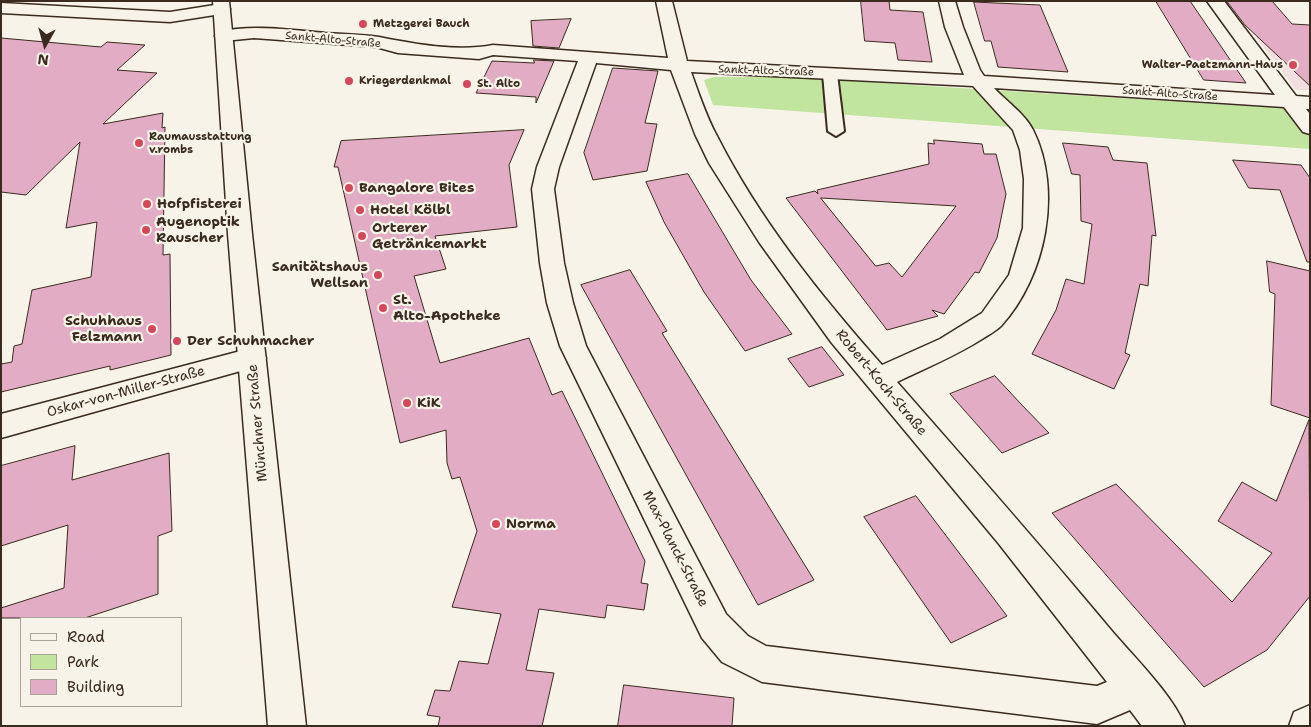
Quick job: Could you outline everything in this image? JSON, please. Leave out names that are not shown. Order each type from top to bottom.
[{"type":"street","name":"Robert-Koch-Straße","points":[[664,1],[679,66],[705,134],[720,163],[768,237],[840,335],[1011,534],[1166,726]]},
{"type":"street","points":[[876,379],[950,346],[991,320],[1021,277],[1035,228],[1035,179],[1031,150],[1022,128],[971,71],[947,1]]},
{"type":"street","points":[[1215,1],[1300,102],[1310,128]]},
{"type":"street","points":[[1,8],[170,17],[221,5]]},
{"type":"street","name":"Münchner Straße","points":[[221,5],[287,726]]},
{"type":"street","points":[[1,23],[20,9]]},
{"type":"street","name":"Sankt-Alto-Straße","points":[[224,36],[254,33],[377,42],[398,48],[479,53],[493,50],[650,61],[706,69],[979,82],[1300,102]]},
{"type":"street","name":"Max-Planck-Straße","points":[[589,57],[548,167],[543,189],[552,264],[560,303],[573,346],[714,626],[734,649],[762,664],[1097,705],[1137,689]]},
{"type":"street","name":"Oskar-von-Miller-Straße","points":[[1,426],[252,358]]},
{"type":"lane","points":[[830,74],[836,130]]},
{"type":"shaded area","name":"Walter-Paetzmann-Haus","points":[[1256,37],[1310,39],[1310,90],[1296,90]]},
{"type":"green space","points":[[714,77],[785,77],[1310,110],[1310,149],[713,105],[704,80]]},
{"type":"building","points":[[861,1],[889,1],[890,10],[923,12],[932,62],[898,60],[895,43],[865,41]]},
{"type":"building","points":[[1156,1],[1190,1],[1246,83],[1204,80]]},
{"type":"building","points":[[1227,1],[1272,1],[1292,24],[1310,25],[1310,86],[1245,25]]},
{"type":"building","points":[[974,2],[1040,5],[1068,72],[998,67],[991,41],[985,41]]},
{"type":"building","points":[[571,19],[559,48],[533,46],[531,21]]},
{"type":"building","points":[[1,38],[101,47],[107,42],[145,45],[117,70],[157,73],[103,124],[163,113],[162,128],[165,127],[163,255],[170,254],[171,355],[110,370],[110,366],[1,392],[1,364],[12,362],[14,346],[22,344],[32,290],[91,277],[97,222],[66,228],[80,142],[26,195],[1,192]]},
{"type":"building","points":[[534,60],[554,61],[536,103],[536,97],[476,93],[492,61],[534,63]]},
{"type":"building","points":[[613,68],[658,71],[645,123],[657,124],[647,171],[593,180],[584,153]]},
{"type":"building","points":[[524,130],[509,165],[517,227],[435,236],[446,269],[414,276],[440,363],[529,338],[552,395],[562,391],[645,561],[641,583],[648,584],[644,610],[607,605],[605,618],[539,609],[526,670],[554,673],[542,726],[438,726],[440,717],[427,715],[435,690],[450,691],[459,661],[488,664],[501,614],[452,607],[477,531],[460,477],[452,479],[447,463],[446,430],[400,443],[338,167],[334,167],[341,141]]},
{"type":"building","points":[[934,140],[982,144],[984,154],[996,154],[1006,194],[997,238],[979,273],[975,272],[944,314],[932,310],[938,316],[887,330],[786,198],[815,191],[818,194],[817,190],[929,164],[928,143],[934,144]],"holes":[[[821,198],[956,206],[902,277],[889,263],[876,266]]]},
{"type":"building","points":[[1063,143],[1108,147],[1113,160],[1147,163],[1156,236],[1152,235],[1148,286],[1140,284],[1125,353],[1130,355],[1114,389],[1032,354],[1056,310],[1066,279],[1084,284],[1092,224],[1081,221],[1080,175],[1072,174]]},
{"type":"building","points":[[1233,160],[1301,165],[1310,178],[1310,262],[1307,262],[1280,190],[1249,188]]},
{"type":"building","points":[[688,174],[751,280],[792,334],[745,351],[704,292],[664,222],[646,182]]},
{"type":"building","points":[[1267,261],[1310,271],[1310,418],[1271,405],[1275,294],[1270,292]]},
{"type":"building","points":[[630,270],[667,331],[662,333],[814,580],[758,605],[581,285]]},
{"type":"building","points":[[822,347],[844,375],[809,387],[788,359]]},
{"type":"building","points":[[995,376],[1049,433],[1002,453],[950,394]]},
{"type":"building","points":[[1309,420],[1310,596],[1267,650],[1204,687],[1052,513],[1116,484],[1232,602],[1272,553],[1218,521],[1242,482],[1276,501]]},
{"type":"building","points":[[75,446],[72,480],[169,453],[172,531],[158,536],[158,594],[88,617],[1,618],[1,608],[64,588],[68,525],[1,546],[1,466]]},
{"type":"building","points":[[916,496],[1007,616],[951,643],[864,517]]},
{"type":"building","points":[[624,685],[734,698],[732,726],[618,726]]},
{"type":"place","name":"Metzgerei Bauch","points":[[363,24]]},
{"type":"place","name":"Walter-Paetzmann-Haus","points":[[1293,65]]},
{"type":"place","name":"Kriegerdenkmal","points":[[349,81]]},
{"type":"place","name":"St. Alto","points":[[467,84]]},
{"type":"place","name":"Raumausstattung v.rombs","points":[[139,143]]},
{"type":"place","name":"Bangalore Bites","points":[[349,188]]},
{"type":"place","name":"Hofpfisterei","points":[[147,204]]},
{"type":"place","name":"Hotel Kölbl","points":[[360,210]]},
{"type":"place","name":"Augenoptik Rauscher","points":[[146,230]]},
{"type":"place","name":"Orterer Getränkemarkt","points":[[362,236]]},
{"type":"place","name":"Sanitätshaus Wellsan","points":[[378,275]]},
{"type":"place","name":"St. Alto-Apotheke","points":[[383,308]]},
{"type":"place","name":"Schuhhaus Felzmann","points":[[152,329]]},
{"type":"place","name":"Der Schuhmacher","points":[[177,341]]},
{"type":"place","name":"KiK","points":[[407,403]]},
{"type":"place","name":"Norma","points":[[496,524]]}]
